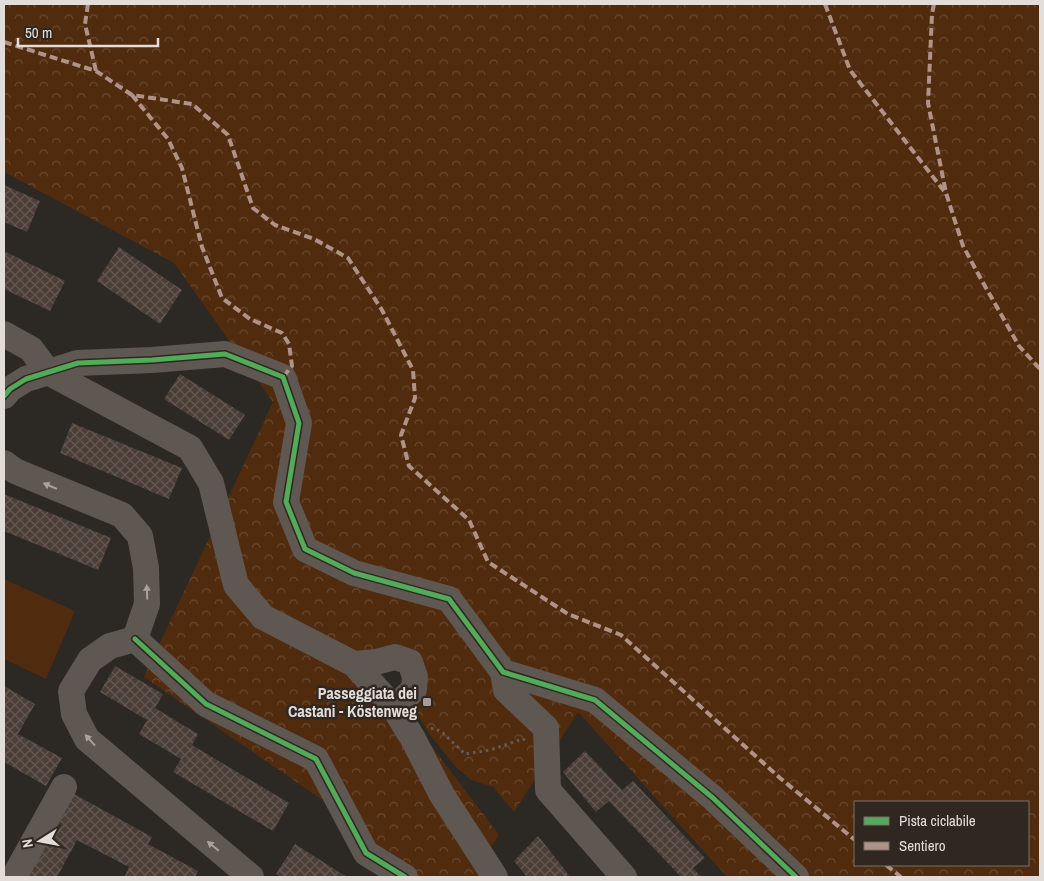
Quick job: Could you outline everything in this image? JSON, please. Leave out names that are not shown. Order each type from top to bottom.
[{"type":"street","points":[[4,334],[31,349],[48,372],[190,448],[211,483],[236,585],[263,617],[354,664],[394,708],[412,737],[442,795],[495,877]]},
{"type":"street","points":[[4,396],[10,389],[26,379],[78,363],[152,360],[225,354],[283,377],[299,423],[286,502],[305,549],[354,573],[449,599],[503,672],[506,690],[546,728],[548,790],[624,877]]},
{"type":"street","points":[[4,463],[15,471],[122,515],[140,536],[146,568],[148,604],[135,639]]},
{"type":"street","points":[[135,639],[110,646],[90,660],[71,691],[74,714],[87,739],[251,877]]},
{"type":"street","points":[[135,639],[206,704],[316,759],[366,853],[405,877]]},
{"type":"street","points":[[354,664],[376,662],[395,657],[410,662],[415,677],[414,689],[394,708]]},
{"type":"street","points":[[503,672],[595,700],[713,798],[796,877]]},
{"type":"street","points":[[14,877],[64,787]]},
{"type":"path","points":[[412,737],[434,728],[443,732],[465,754],[490,750],[523,740],[546,749]]},
{"type":"green space","points":[[4,4],[1040,4],[1040,877],[727,877],[578,712],[514,812],[493,787],[471,780],[454,765],[430,735],[412,706],[410,662],[355,664],[427,740],[499,835],[485,856],[499,877],[392,877],[350,819],[144,677],[273,402],[174,263],[4,172]]},
{"type":"green space","points":[[4,579],[75,611],[46,679],[4,659]]},
{"type":"building","points":[[4,185],[40,201],[27,232],[4,222]]},
{"type":"building","points":[[119,247],[182,290],[160,324],[97,281]]},
{"type":"building","points":[[4,251],[65,281],[50,311],[4,289]]},
{"type":"building","points":[[180,374],[245,415],[229,440],[164,399]]},
{"type":"building","points":[[72,423],[182,468],[169,499],[60,453]]},
{"type":"building","points":[[4,494],[111,538],[98,570],[4,531]]},
{"type":"building","points":[[115,666],[163,694],[155,708],[198,734],[192,745],[289,803],[273,831],[173,772],[181,759],[139,734],[147,720],[100,692]]},
{"type":"building","points":[[4,686],[35,704],[18,734],[62,758],[46,786],[4,762]]},
{"type":"building","points":[[585,751],[622,790],[633,781],[705,858],[693,868],[701,877],[681,877],[609,801],[596,812],[563,772]]},
{"type":"building","points":[[65,789],[152,837],[148,844],[198,871],[195,877],[127,877],[125,876],[129,867],[77,840],[57,877],[18,877]]},
{"type":"building","points":[[538,836],[570,877],[527,877],[514,861]]},
{"type":"building","points":[[295,844],[347,877],[281,877],[276,874]]},
{"type":"marked path","points":[[88,4],[85,24],[96,71]]},
{"type":"marked path","points":[[825,4],[850,70],[944,191]]},
{"type":"marked path","points":[[934,4],[928,103],[946,193],[963,246],[1019,346],[1040,369]]},
{"type":"marked path","points":[[4,42],[96,71],[132,95],[192,104],[228,135],[253,208],[275,225],[314,239],[348,258],[382,310],[413,370],[415,398],[401,435],[409,466],[469,520],[488,562],[568,614],[621,635],[780,778],[854,839]]},
{"type":"marked path","points":[[132,95],[168,139],[182,168],[202,247],[222,298],[250,319],[282,333],[289,344],[292,366],[283,377]]},
{"type":"marked path","points":[[887,866],[901,877]]},
{"type":"cycle path","points":[[4,396],[10,389],[26,379],[78,363],[152,360],[225,354],[283,377],[299,423],[286,502],[305,549],[354,573],[449,599],[503,672],[595,700],[713,798],[796,877]]},
{"type":"cycle path","points":[[135,639],[206,704],[316,759],[366,853],[405,877]]},
{"type":"place","name":"Passeggiata dei Castani - Köstenweg","points":[[427,702]]}]
